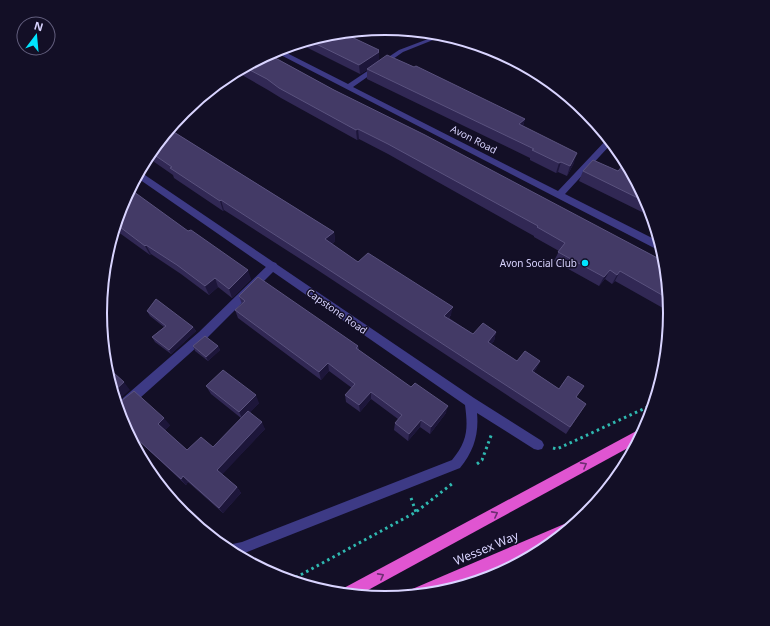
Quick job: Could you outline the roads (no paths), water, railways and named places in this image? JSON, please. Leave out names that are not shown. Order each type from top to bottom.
[{"type":"highway","points":[[356,589],[632,439]]},
{"type":"highway","name":"Wessex Way","points":[[434,587],[548,538]]},
{"type":"street","points":[[349,86],[401,51],[430,40]]},
{"type":"street","name":"Avon Road","points":[[284,54],[655,244]]},
{"type":"street","points":[[559,195],[606,144]]},
{"type":"street","name":"Capstone Road","points":[[142,177],[470,402],[538,445]]},
{"type":"street","points":[[123,405],[203,335],[273,266]]},
{"type":"street","points":[[238,549],[456,464],[465,454],[474,429],[470,402]]},
{"type":"place","name":"Avon Social Club","points":[[585,263]]}]
